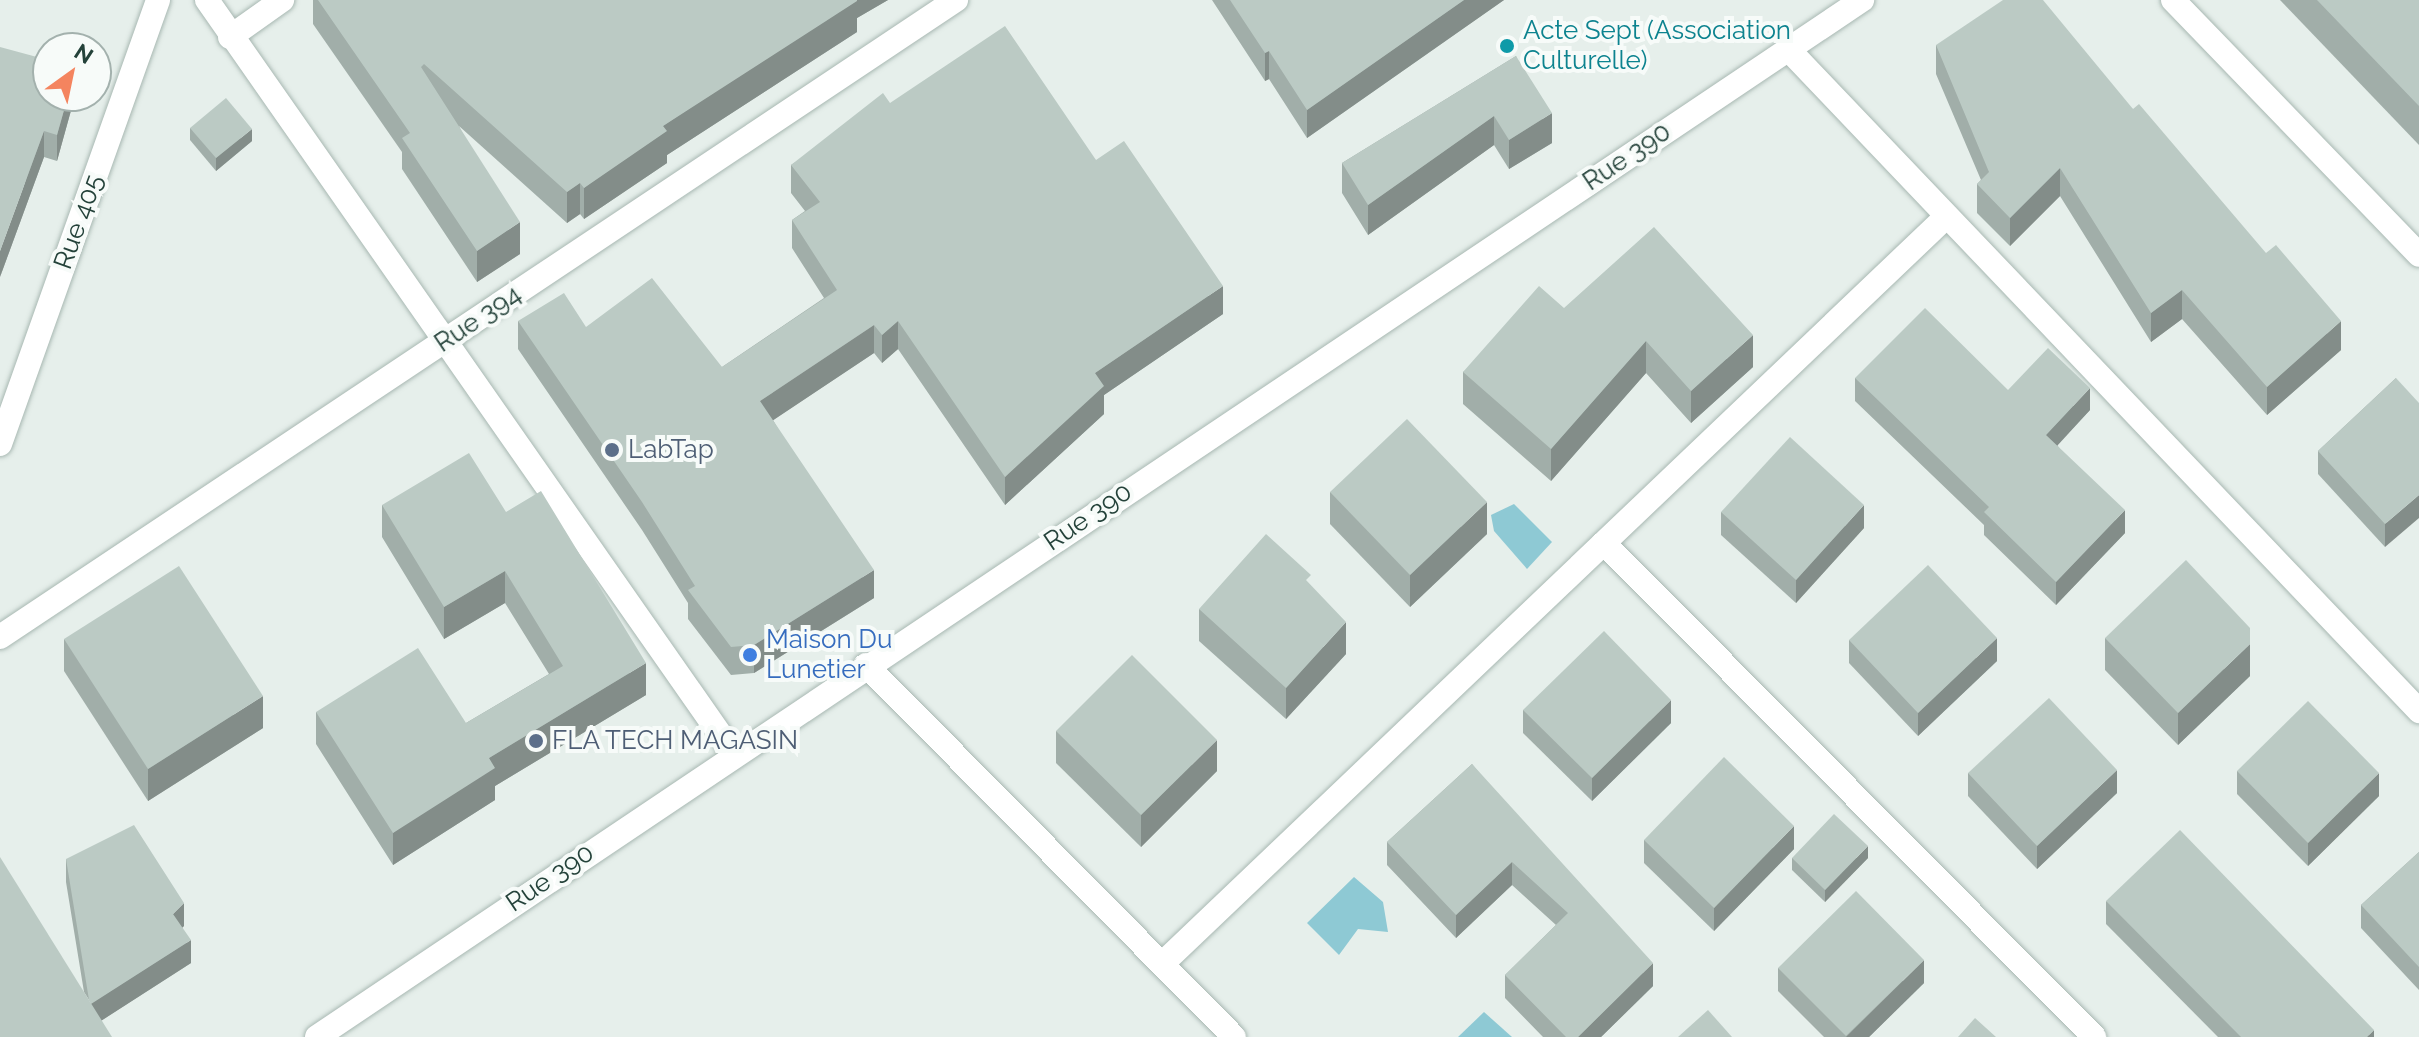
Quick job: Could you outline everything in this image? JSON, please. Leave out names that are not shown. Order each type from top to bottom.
[{"type":"street","name":"Rue 405","points":[[0,444],[158,0]]},
{"type":"street","points":[[207,0],[733,753]]},
{"type":"street","points":[[230,37],[282,0]]},
{"type":"street","name":"Rue 394","points":[[0,637],[956,0]]},
{"type":"street","name":"Rue 390","points":[[317,1037],[733,753],[1862,0]]},
{"type":"street","points":[[2173,0],[2419,255]]},
{"type":"street","points":[[1788,49],[2419,711]]},
{"type":"street","points":[[1162,964],[1947,216]]},
{"type":"street","points":[[1604,543],[2094,1037]]},
{"type":"street","points":[[866,665],[1234,1037]]},
{"type":"water","points":[[1514,504],[1552,542],[1527,569],[1494,531],[1491,515]]},
{"type":"water","points":[[1354,877],[1383,902],[1388,932],[1358,929],[1339,955],[1307,923]]},
{"type":"water","points":[[1484,1012],[1512,1037],[1458,1037]]},
{"type":"building","points":[[318,0],[857,1],[663,126],[667,131],[584,188],[580,183],[567,192],[424,64],[421,67],[520,222],[477,251],[402,138],[410,133]]},
{"type":"building","points":[[1230,0],[1464,0],[1307,110],[1269,51],[1265,53]]},
{"type":"building","points":[[2003,0],[2043,0],[2133,109],[2139,104],[2266,253],[2276,245],[2341,321],[2267,387],[2182,290],[2151,313],[2060,168],[2010,218],[1977,184],[1989,172],[1936,45]]},
{"type":"building","points":[[2317,0],[2419,0],[2419,106]]},
{"type":"building","points":[[1005,26],[1096,160],[1124,141],[1223,286],[1095,373],[1104,386],[1005,477],[898,321],[882,335],[874,325],[760,401],[874,570],[754,645],[731,647],[688,590],[695,586],[642,502],[518,321],[564,293],[586,327],[652,278],[722,367],[837,290],[792,220],[820,202],[791,165],[883,93],[890,103]]},
{"type":"building","points":[[0,47],[32,56],[32,112],[63,112],[57,135],[44,131],[0,251]]},
{"type":"building","points":[[1516,56],[1552,113],[1509,140],[1494,116],[1368,205],[1342,163]]},
{"type":"building","points":[[226,98],[252,129],[216,158],[190,128]]},
{"type":"building","points":[[1654,227],[1753,335],[1691,391],[1646,341],[1551,449],[1463,372],[1539,286],[1564,308]]},
{"type":"building","points":[[1925,308],[2008,390],[2048,348],[2090,388],[2046,435],[2125,510],[2056,582],[1984,512],[1989,507],[1855,378]]},
{"type":"building","points":[[2396,378],[2419,403],[2419,495],[2385,524],[2318,451]]},
{"type":"building","points":[[1407,419],[1487,502],[1410,575],[1330,492]]},
{"type":"building","points":[[1790,437],[1864,505],[1796,580],[1721,512]]},
{"type":"building","points":[[469,453],[506,512],[541,491],[646,663],[489,758],[495,768],[393,833],[316,712],[418,648],[466,723],[563,666],[505,571],[444,607],[382,505]]},
{"type":"building","points":[[1266,534],[1311,575],[1306,580],[1346,622],[1286,688],[1199,609]]},
{"type":"building","points":[[2186,560],[2250,628],[2250,644],[2178,713],[2105,638]]},
{"type":"building","points":[[1928,565],[1997,638],[1918,713],[1849,640]]},
{"type":"building","points":[[179,566],[263,696],[148,769],[64,639]]},
{"type":"building","points":[[1604,631],[1671,700],[1592,778],[1523,710]]},
{"type":"building","points":[[1132,655],[1217,740],[1141,815],[1056,731]]},
{"type":"building","points":[[2049,698],[2117,770],[2037,846],[1968,773]]},
{"type":"building","points":[[2308,701],[2379,773],[2308,843],[2237,771]]},
{"type":"building","points":[[1724,757],[1794,826],[1714,908],[1644,840]]},
{"type":"building","points":[[1472,764],[1653,963],[1578,1037],[1566,1037],[1505,975],[1568,913],[1512,862],[1456,915],[1387,842]]},
{"type":"building","points":[[1834,814],[1868,846],[1825,890],[1792,858]]},
{"type":"building","points":[[134,825],[184,903],[173,914],[191,940],[91,1004],[66,859]]},
{"type":"building","points":[[2180,830],[2374,1030],[2367,1037],[2241,1037],[2106,901]]},
{"type":"building","points":[[2419,852],[2419,967],[2361,905]]},
{"type":"building","points":[[0,857],[112,1037],[0,1037]]},
{"type":"building","points":[[1856,891],[1924,960],[1846,1036],[1778,968]]},
{"type":"building","points":[[1708,1010],[1732,1037],[1678,1037]]},
{"type":"building","points":[[1975,1018],[1996,1037],[1958,1037]]},
{"type":"place","name":"Acte Sept (Association Culturelle)","points":[[1507,46]]},
{"type":"place","name":"LabTap","points":[[612,450]]},
{"type":"place","name":"Maison Du Lunetier","points":[[750,655]]},
{"type":"place","name":"FLA TECH MAGASIN","points":[[536,741]]}]
